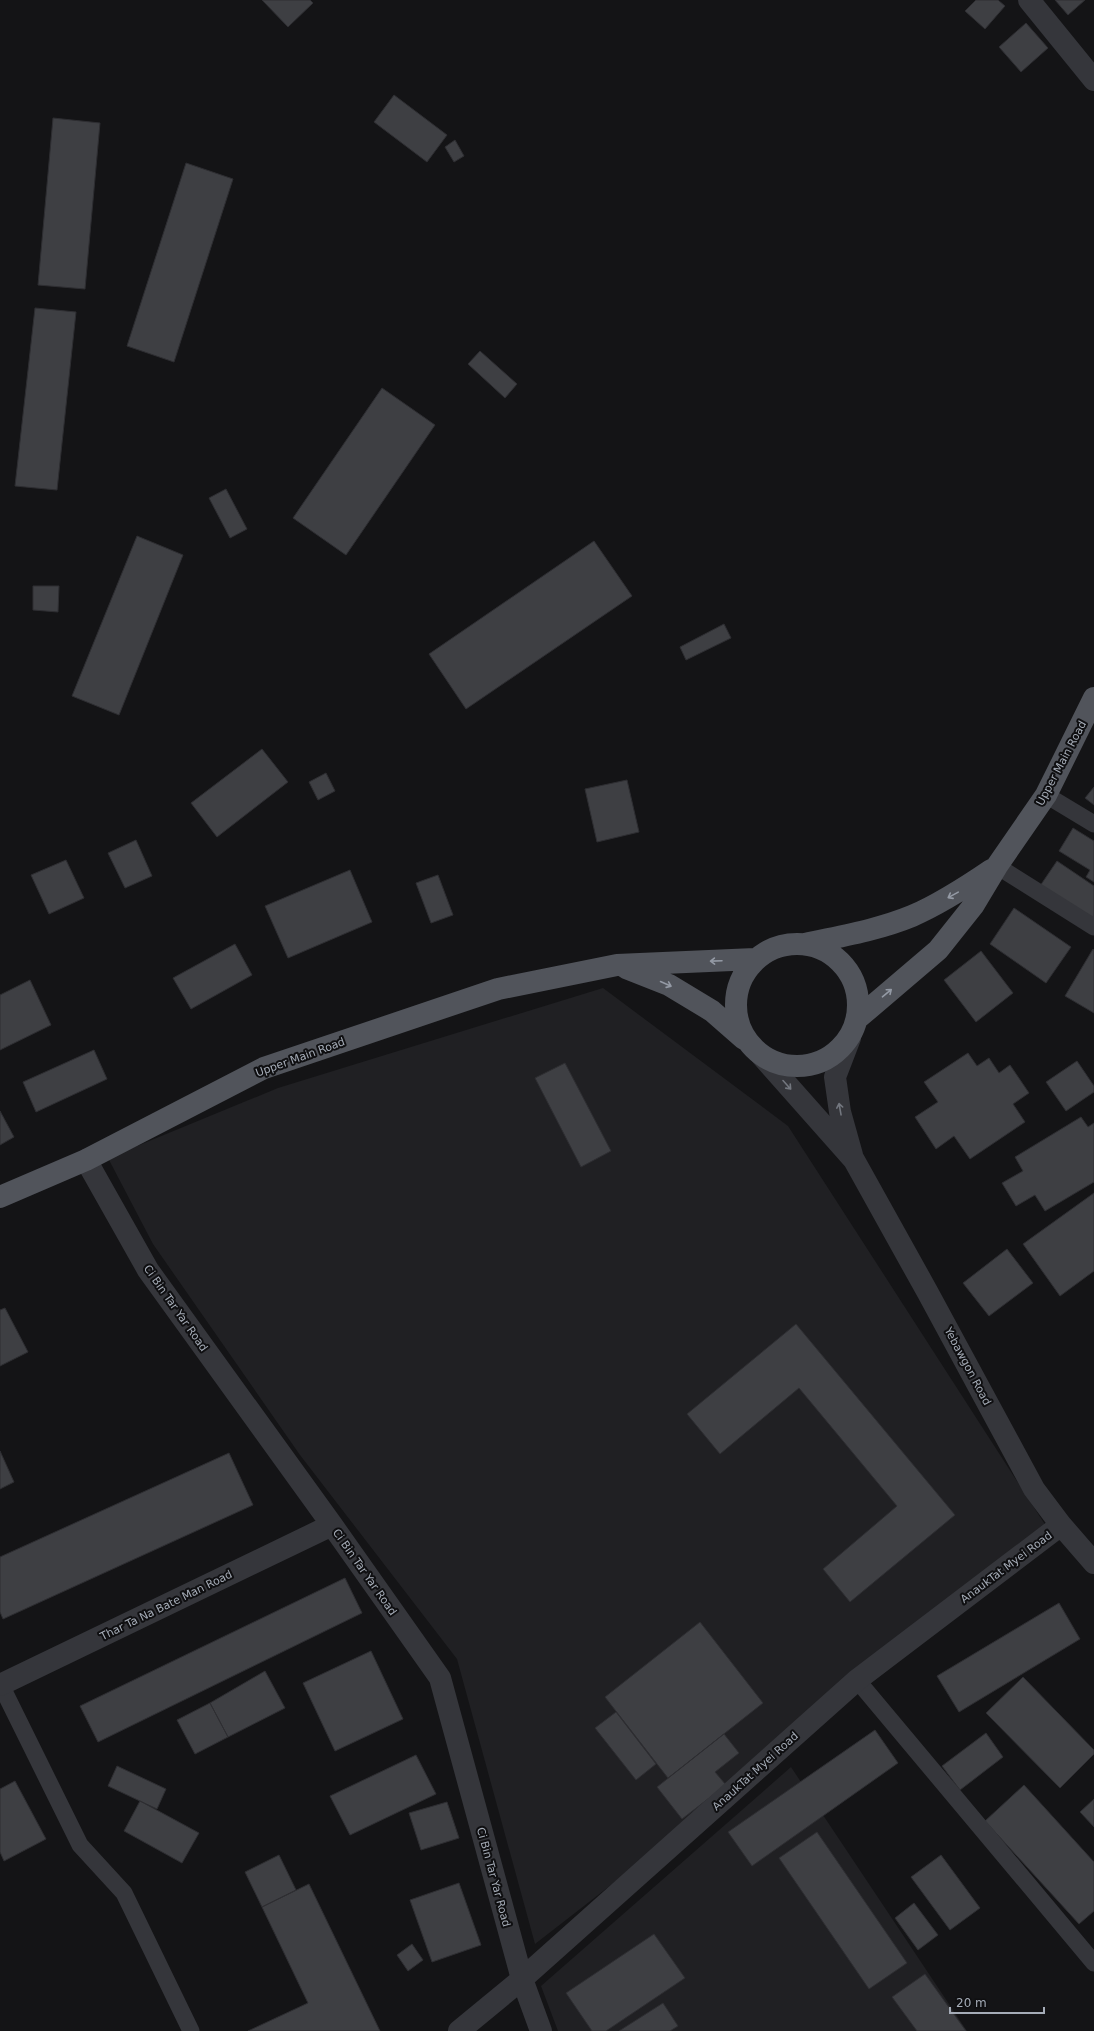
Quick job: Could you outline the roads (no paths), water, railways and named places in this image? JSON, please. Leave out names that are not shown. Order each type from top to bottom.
[{"type":"main road","name":"Upper Main Road","points":[[853,1028],[938,950],[973,906],[997,866],[1046,795],[1094,698]]},
{"type":"main road","points":[[754,1048],[737,1020],[736,998],[742,977],[755,959],[770,949],[787,944],[805,944],[867,931],[912,916],[956,894],[997,866]]},
{"type":"main road","points":[[617,965],[669,985],[712,1012],[754,1048],[779,1064],[799,1067],[819,1063],[836,1053],[853,1028],[858,998],[853,979],[841,962],[825,950],[805,944]]},
{"type":"main road","name":"Upper Main Road","points":[[0,1197],[86,1160],[264,1068],[498,989],[617,965],[755,959]]},
{"type":"street","points":[[1029,0],[1094,80]]},
{"type":"street","points":[[853,1028],[836,1077],[840,1112],[854,1160]]},
{"type":"street","points":[[754,1048],[854,1160]]},
{"type":"street","name":"Ci Bin Tar Yar Road","points":[[86,1160],[148,1270],[332,1525],[440,1678],[522,1979],[541,2031]]},
{"type":"street","name":"Yebawgon Road","points":[[854,1160],[1034,1489],[1061,1525],[1094,1563]]},
{"type":"street","name":"Thar Ta Na Bate Man Road","points":[[1,1685],[332,1525]]},
{"type":"street","name":"AnaukTat Myei Road","points":[[459,2031],[522,1979],[857,1680],[1061,1525]]},
{"type":"lane","points":[[1046,795],[1094,824]]},
{"type":"lane","points":[[997,866],[1094,927]]},
{"type":"lane","points":[[857,1680],[1094,1963]]},
{"type":"lane","points":[[1,1685],[80,1845],[124,1893],[191,2031]]}]
